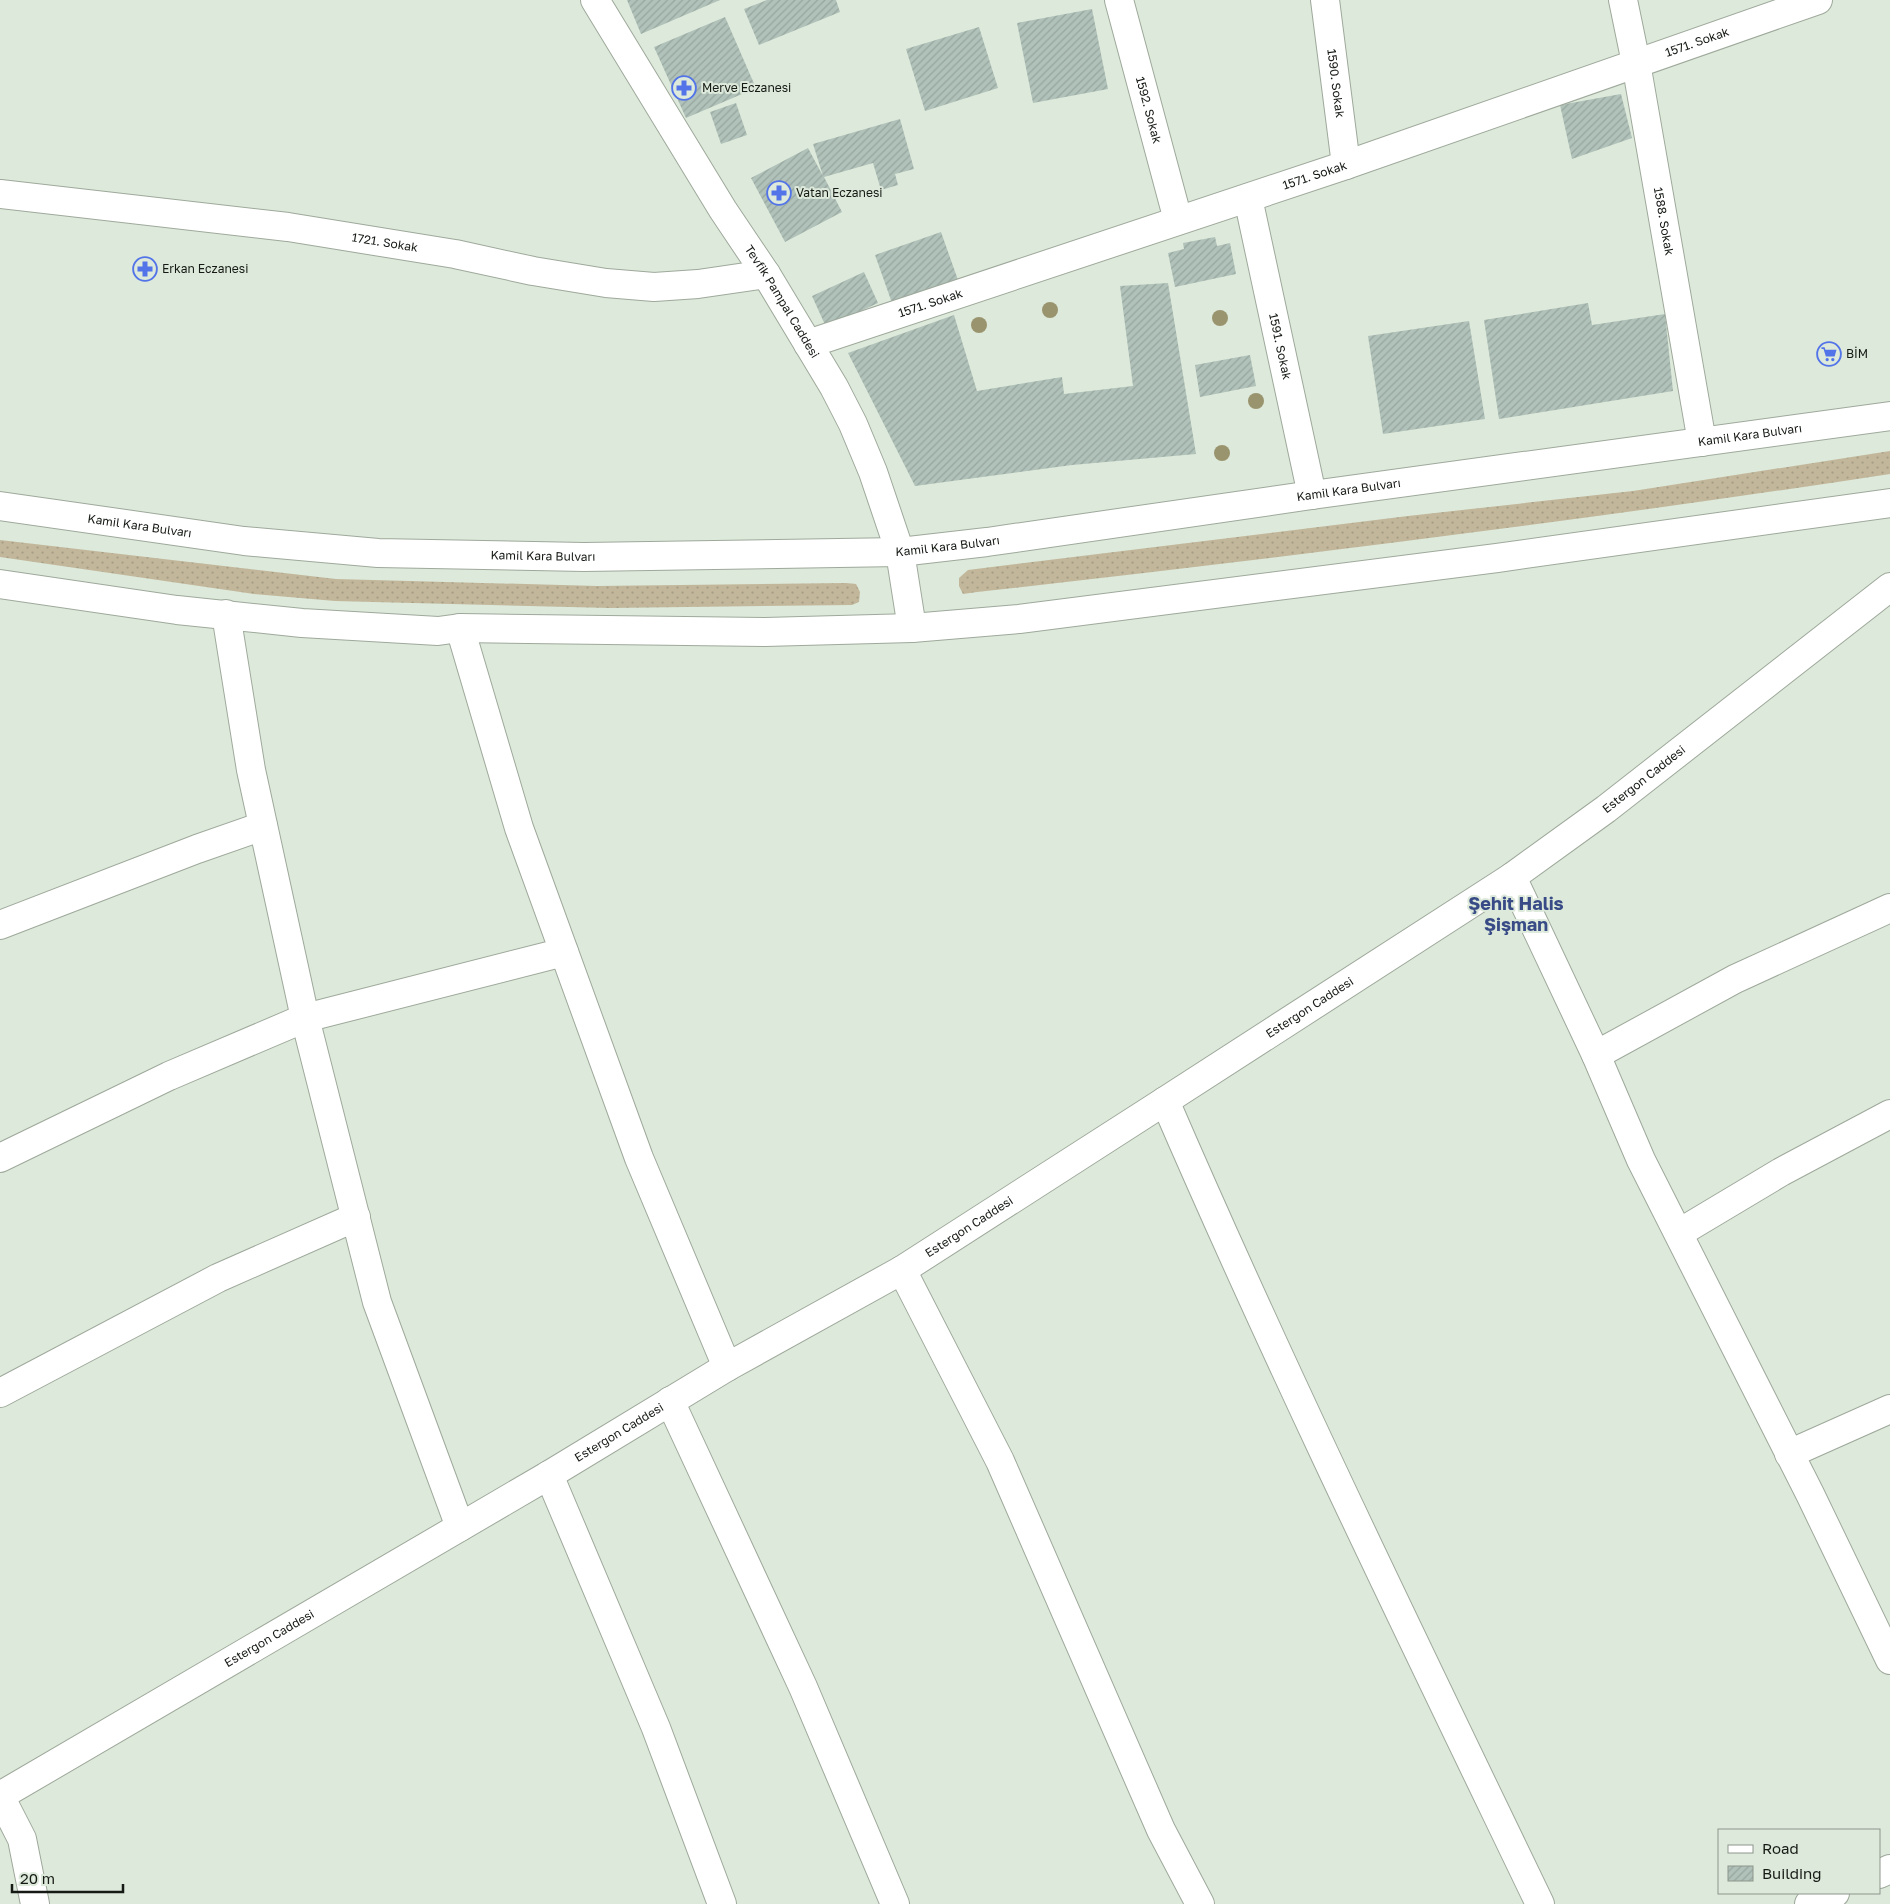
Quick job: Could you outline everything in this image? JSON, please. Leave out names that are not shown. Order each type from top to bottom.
[{"type":"street","name":"Tevfik Pampal Caddesi","points":[[595,0],[723,210],[766,274],[834,387],[853,424],[873,472],[900,552],[912,628]]},
{"type":"street","name":"1592. Sokak","points":[[1120,0],[1178,220]]},
{"type":"street","name":"1590. Sokak","points":[[1325,0],[1346,166]]},
{"type":"street","name":"1588. Sokak","points":[[1623,0],[1636,63],[1702,442]]},
{"type":"street","name":"1571. Sokak","points":[[808,344],[1178,220],[1346,166],[1818,0]]},
{"type":"street","name":"1721. Sokak","points":[[0,194],[288,227],[446,253],[533,271],[606,283],[654,287],[698,284],[766,274]]},
{"type":"street","name":"1591. Sokak","points":[[1248,198],[1312,496]]},
{"type":"street","name":"Kamil Kara Bulvarı","points":[[0,506],[234,540],[378,553],[584,557],[900,552],[987,542],[1890,416]]},
{"type":"street","points":[[0,584],[176,610],[302,623],[438,631],[460,628],[766,632],[912,628],[1020,619],[1497,558],[1890,503]]},
{"type":"street","name":"Estergon Caddesi","points":[[0,1796],[549,1475],[728,1367],[902,1270],[1512,877],[1606,809],[1890,587]]},
{"type":"street","points":[[226,614],[250,770],[305,1018],[377,1302],[460,1527]]},
{"type":"street","points":[[460,628],[519,828],[639,1158],[728,1367]]},
{"type":"street","points":[[0,925],[197,849],[263,826]]},
{"type":"street","points":[[1512,877],[1596,1055],[1641,1160],[1890,1660]]},
{"type":"street","points":[[1596,1055],[1735,979],[1890,908]]},
{"type":"street","points":[[0,1158],[169,1076],[305,1018],[564,952]]},
{"type":"street","points":[[1165,1101],[1231,1253],[1426,1668],[1540,1904]]},
{"type":"street","points":[[1679,1233],[1782,1172],[1890,1114]]},
{"type":"street","points":[[0,1393],[218,1278],[356,1217]]},
{"type":"street","points":[[902,1270],[1000,1461],[1162,1830],[1200,1904]]},
{"type":"street","points":[[670,1401],[803,1687],[895,1904]]},
{"type":"street","points":[[1789,1454],[1890,1409]]},
{"type":"street","points":[[549,1475],[656,1728],[722,1904]]},
{"type":"street","points":[[0,1796],[22,1839],[35,1904]]},
{"type":"street","points":[[1809,1904],[1833,1894]]},
{"type":"shaded area","points":[[1890,451],[1890,474],[1776,491],[1206,566],[963,594],[959,586],[959,578],[968,570],[1408,516],[1633,491]]},
{"type":"shaded area","points":[[0,540],[336,579],[597,586],[846,583],[856,584],[860,592],[859,602],[852,605],[610,608],[335,601],[254,594],[0,557]]},
{"type":"building","points":[[627,0],[720,0],[641,34]]},
{"type":"building","points":[[767,0],[836,0],[840,12],[759,45],[744,9]]},
{"type":"building","points":[[1092,9],[1108,89],[1033,103],[1017,23]]},
{"type":"building","points":[[725,17],[756,88],[686,118],[654,47]]},
{"type":"building","points":[[979,27],[998,88],[925,111],[906,49]]},
{"type":"building","points":[[1621,94],[1632,138],[1572,159],[1560,105]]},
{"type":"building","points":[[736,103],[747,135],[721,144],[710,112]]},
{"type":"building","points":[[900,119],[914,169],[895,174],[898,185],[881,190],[873,163],[824,177],[842,212],[785,242],[751,178],[808,148],[823,176],[813,144]]},
{"type":"building","points":[[941,232],[958,280],[892,303],[875,255]]},
{"type":"building","points":[[1215,237],[1217,246],[1230,243],[1236,274],[1175,287],[1168,253],[1184,249],[1183,243]]},
{"type":"building","points":[[864,272],[878,303],[826,327],[812,296]]},
{"type":"building","points":[[1168,283],[1196,454],[1072,465],[915,486],[848,353],[954,315],[977,391],[1062,377],[1064,394],[1133,386],[1120,286]]},
{"type":"building","points":[[1588,303],[1592,325],[1665,314],[1673,391],[1499,419],[1484,320]]},
{"type":"building","points":[[1469,321],[1485,419],[1383,434],[1368,336]]},
{"type":"building","points":[[1250,355],[1256,386],[1200,397],[1195,365]]},
{"type":"place","name":"Merve Eczanesi","points":[[684,88]]},
{"type":"place","name":"Vatan Eczanesi","points":[[779,193]]},
{"type":"place","name":"Erkan Eczanesi","points":[[145,269]]},
{"type":"place","name":"BİM","points":[[1829,354]]},
{"type":"district","name":"Şehit Halis Şişman","points":[[1516,914]]}]
